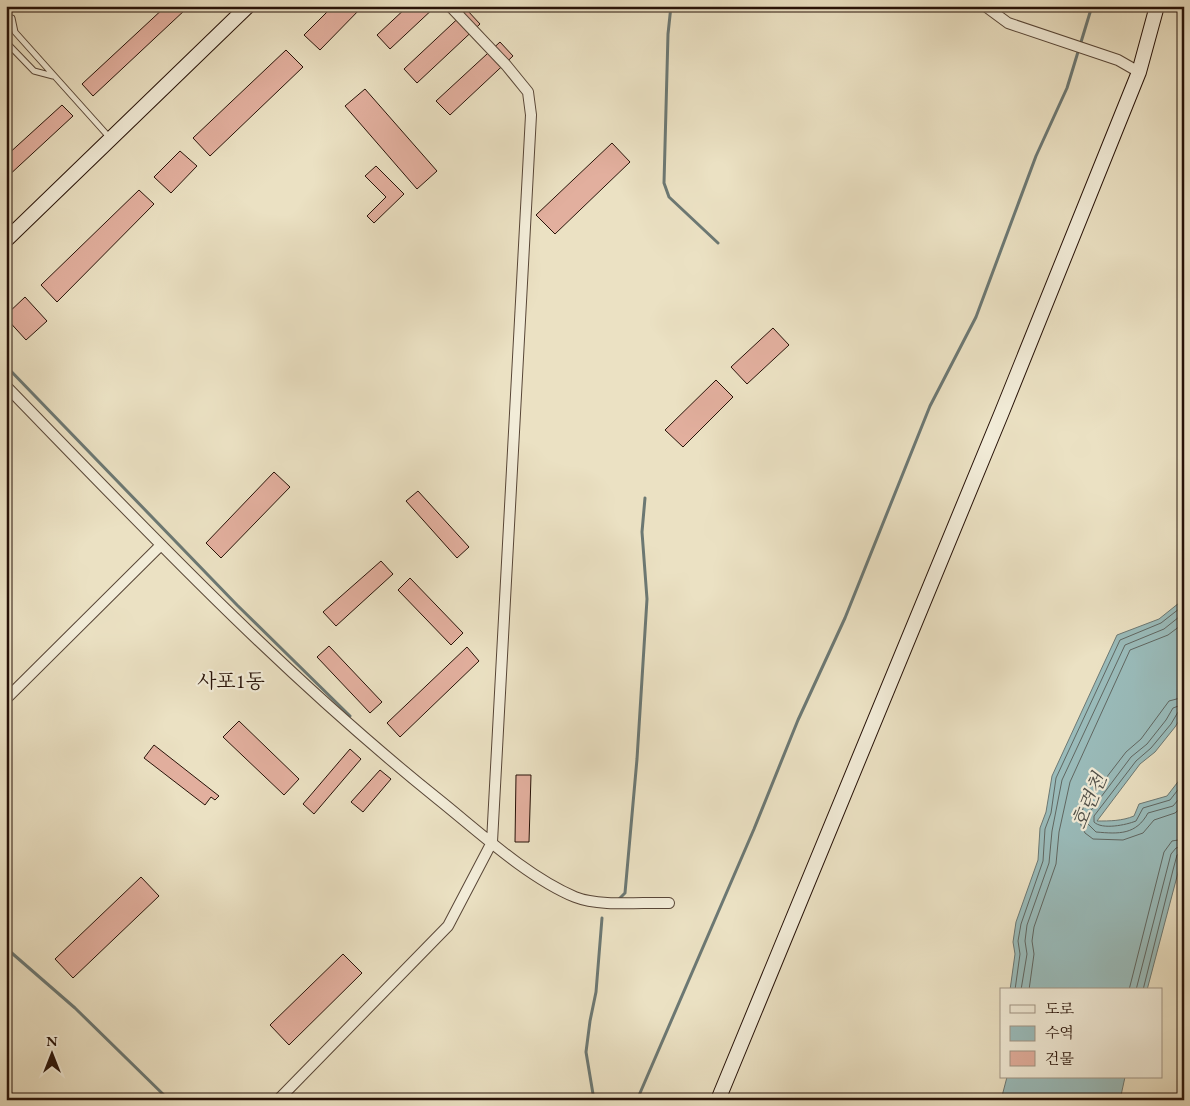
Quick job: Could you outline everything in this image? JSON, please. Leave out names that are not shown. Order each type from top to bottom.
[{"type":"street","points":[[6,240],[248,6]]},
{"type":"street","points":[[278,1100],[448,926],[492,842],[531,115],[528,92],[506,65],[450,6]]},
{"type":"street","points":[[985,6],[1008,23],[1118,60],[1139,72]]},
{"type":"street","points":[[718,1100],[998,421],[1139,72],[1157,6]]},
{"type":"street","points":[[6,386],[160,546],[278,661],[382,755],[492,842],[550,884],[576,897],[590,901],[669,903]]},
{"type":"street","points":[[6,699],[160,546]]},
{"type":"lane","points":[[12,18],[15,32],[111,139]]},
{"type":"lane","points":[[6,42],[34,71],[53,76]]},
{"type":"water","name":"호련천","points":[[1184,599],[1184,713],[1155,752],[1140,764],[1097,821],[1120,820],[1134,816],[1139,804],[1167,796],[1184,774],[1184,850],[1148,988],[1010,988],[1015,954],[1013,942],[1016,922],[1038,860],[1040,828],[1046,812],[1052,776],[1117,635],[1159,619]]},
{"type":"water","points":[[1007,1078],[1125,1078],[1120,1100],[1001,1100]]},
{"type":"building","points":[[166,6],[183,6],[186,9],[93,96],[82,84]]},
{"type":"building","points":[[333,6],[363,6],[320,50],[304,35]]},
{"type":"building","points":[[408,6],[436,6],[390,49],[377,35]]},
{"type":"building","points":[[467,10],[480,24],[417,83],[404,69]]},
{"type":"building","points":[[500,42],[513,56],[450,115],[436,101]]},
{"type":"building","points":[[286,50],[303,67],[210,156],[193,138]]},
{"type":"building","points":[[365,89],[437,171],[417,189],[345,106]]},
{"type":"building","points":[[62,105],[73,116],[6,178],[6,156]]},
{"type":"building","points":[[612,143],[630,162],[555,234],[536,215]]},
{"type":"building","points":[[180,151],[197,166],[171,193],[154,177]]},
{"type":"building","points":[[376,166],[404,194],[374,223],[367,216],[386,197],[365,176]]},
{"type":"building","points":[[139,190],[154,204],[57,302],[41,285]]},
{"type":"building","points":[[25,297],[47,321],[26,340],[6,318],[6,315]]},
{"type":"building","points":[[773,328],[789,345],[747,384],[731,367]]},
{"type":"building","points":[[716,380],[733,397],[683,447],[665,430]]},
{"type":"building","points":[[274,472],[290,487],[221,558],[206,543]]},
{"type":"building","points":[[418,491],[469,547],[457,558],[406,501]]},
{"type":"building","points":[[381,561],[393,574],[336,626],[323,612]]},
{"type":"building","points":[[410,578],[463,633],[451,645],[398,590]]},
{"type":"building","points":[[329,646],[382,702],[370,713],[317,657]]},
{"type":"building","points":[[467,647],[479,661],[400,737],[387,723]]},
{"type":"building","points":[[239,721],[299,779],[284,795],[223,737]]},
{"type":"building","points":[[154,745],[219,796],[215,800],[211,797],[205,805],[144,758]]},
{"type":"building","points":[[350,749],[361,759],[314,814],[303,804]]},
{"type":"building","points":[[380,770],[391,779],[363,812],[351,802]]},
{"type":"building","points":[[516,775],[531,775],[529,842],[515,842]]},
{"type":"building","points":[[141,877],[159,896],[73,978],[55,959]]},
{"type":"building","points":[[343,954],[362,973],[289,1045],[270,1025]]},
{"type":"waterway","points":[[671,6],[668,34],[664,183],[669,197],[718,243]]},
{"type":"waterway","points":[[637,1100],[754,829],[798,720],[845,618],[930,406],[976,317],[1036,156],[1067,88],[1092,6]]},
{"type":"waterway","points":[[6,366],[237,605],[350,716]]},
{"type":"waterway","points":[[617,901],[625,893],[637,759],[647,599],[642,532],[645,498]]},
{"type":"waterway","points":[[594,1100],[586,1052],[596,992],[602,918]]},
{"type":"waterway","points":[[6,948],[75,1008],[169,1100]]},
{"type":"district","name":"사포1동","points":[[231,681]]}]
